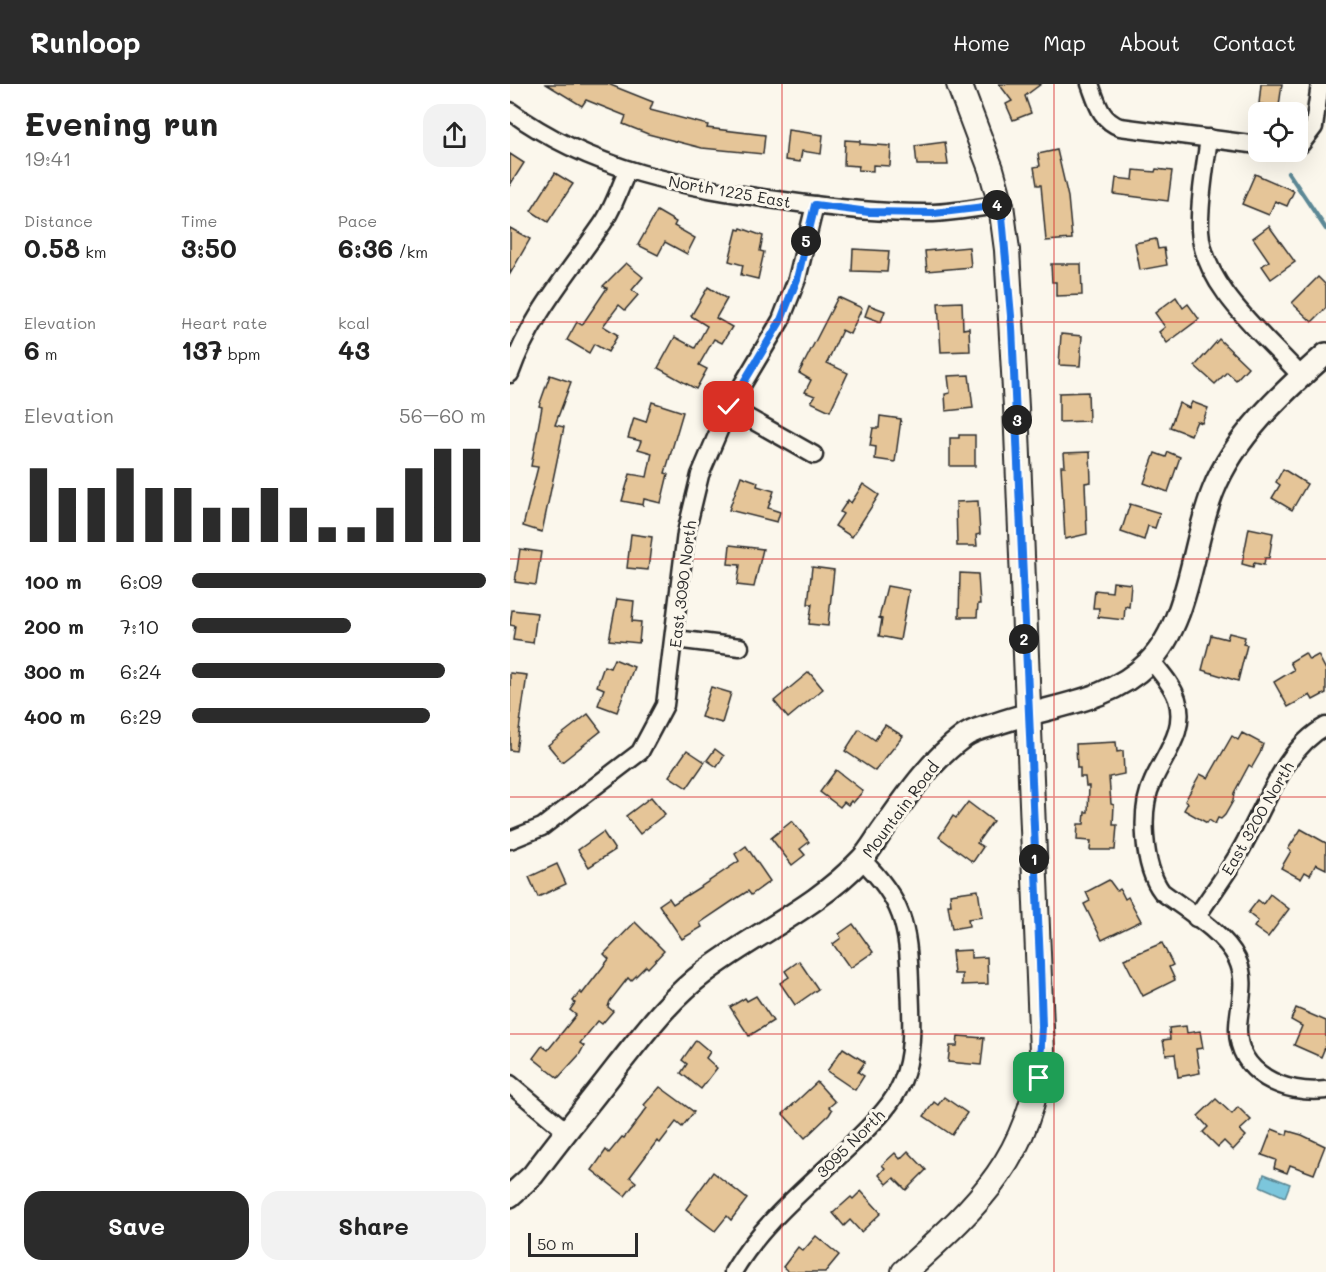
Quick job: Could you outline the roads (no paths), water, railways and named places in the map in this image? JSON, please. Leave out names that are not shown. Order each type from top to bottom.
[{"type":"main road","points":[[904,1272],[986,1194],[1013,1153],[1034,1098],[1042,1052],[1012,327],[1001,205],[984,148],[958,84]]},
{"type":"street","points":[[1090,84],[1103,116],[1110,123],[1248,144]]},
{"type":"street","points":[[1308,134],[1314,127],[1320,84]]},
{"type":"street","name":"North 1225 East","points":[[510,111],[533,128],[627,172],[707,190],[869,212],[934,213],[1001,205]]},
{"type":"street","points":[[1209,138],[1200,231],[1210,267],[1219,286],[1301,376]]},
{"type":"street","points":[[510,374],[532,322],[557,283],[603,224],[627,172]]},
{"type":"street","name":"East 3090 North","points":[[510,840],[542,827],[640,752],[665,705],[675,639],[686,533],[700,475],[729,407],[781,320],[797,279],[815,205]]},
{"type":"street","name":"Mountain Road","points":[[510,1196],[533,1175],[666,1005],[706,970],[818,897],[862,860],[931,764],[966,734],[1027,712],[1087,700],[1110,691],[1133,676],[1151,660],[1168,635],[1177,614],[1212,491],[1229,458],[1251,429],[1301,376],[1326,354]]},
{"type":"street","points":[[729,407],[814,455]]},
{"type":"street","points":[[675,639],[740,647]]},
{"type":"street","points":[[1151,660],[1173,691],[1179,716],[1172,748],[1152,782],[1147,798],[1145,847],[1154,882],[1162,892],[1226,943],[1240,966],[1243,975],[1238,1028],[1248,1062],[1263,1077],[1279,1085],[1297,1091],[1326,1090]]},
{"type":"street","name":"East 3200 North","points":[[1196,918],[1239,853],[1291,759],[1305,741],[1326,726]]},
{"type":"street","name":"3095 North","points":[[733,1272],[768,1224],[883,1112],[902,1081],[912,1039],[909,948],[901,909],[881,878],[862,860]]},
{"type":"street","points":[[510,1084],[566,1131]]},
{"type":"water","points":[[1264,1174],[1290,1184],[1285,1197],[1260,1186]]},
{"type":"waterway","points":[[1288,172],[1326,229]]}]
